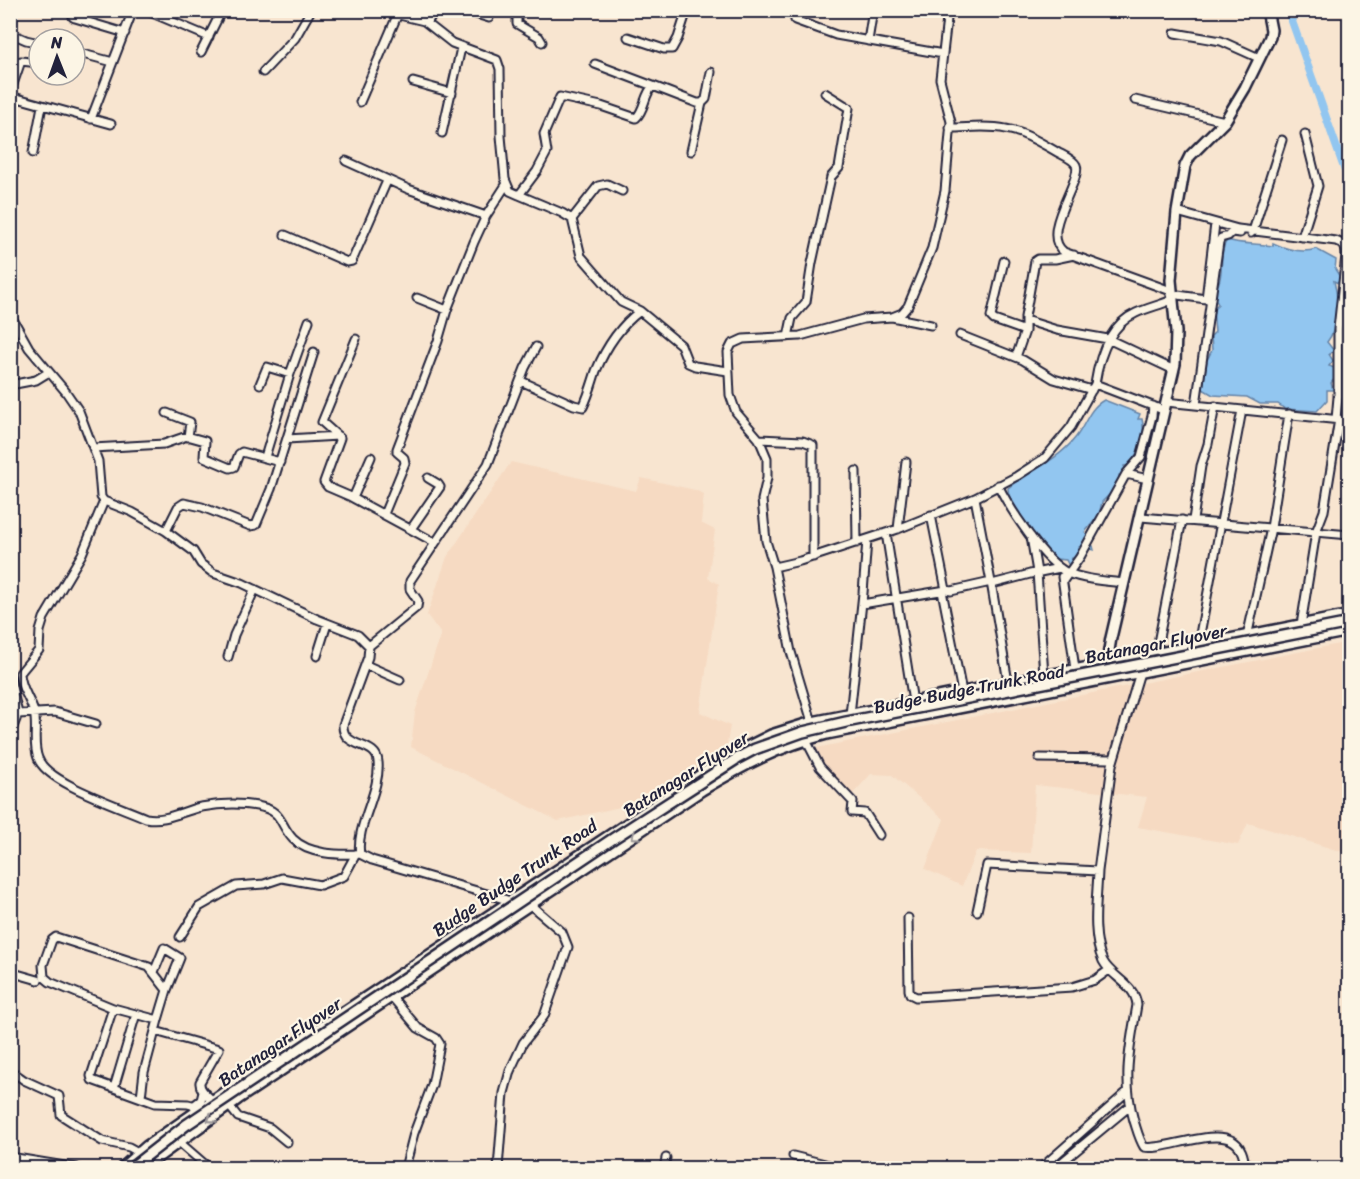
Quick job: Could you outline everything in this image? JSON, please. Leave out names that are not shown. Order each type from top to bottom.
[{"type":"street","points":[[73,10],[72,14],[75,18],[125,33]]},
{"type":"street","points":[[91,119],[133,10]]},
{"type":"street","points":[[146,10],[209,37]]},
{"type":"street","points":[[201,52],[222,10]]},
{"type":"street","points":[[263,72],[295,38],[311,10]]},
{"type":"street","points":[[379,10],[427,23],[461,48],[494,57],[499,64],[501,136],[506,185],[510,191],[572,219],[581,256],[621,302],[640,311],[681,345],[688,363],[728,370]]},
{"type":"street","points":[[427,23],[435,10]]},
{"type":"street","points":[[474,10],[476,14],[489,18]]},
{"type":"street","points":[[518,10],[518,26],[539,36],[542,42]]},
{"type":"street","points":[[628,37],[664,49],[672,49],[687,10]]},
{"type":"street","points":[[868,41],[873,10]]},
{"type":"street","points":[[892,317],[902,313],[908,306],[932,248],[945,191],[950,114],[940,87],[948,10]]},
{"type":"street","points":[[1110,678],[1107,662],[1174,370],[1176,332],[1172,295],[1177,212],[1185,166],[1190,156],[1225,121],[1245,88],[1271,30],[1267,10]]},
{"type":"street","points":[[360,102],[397,16]]},
{"type":"street","points":[[795,20],[826,32],[943,54]]},
{"type":"street","points":[[10,33],[27,40]]},
{"type":"street","points":[[1175,33],[1221,41],[1259,58]]},
{"type":"street","points":[[442,133],[461,48]]},
{"type":"street","points":[[87,55],[113,62]]},
{"type":"street","points":[[27,62],[21,61],[10,94],[42,106],[111,124]]},
{"type":"street","points":[[595,64],[702,103]]},
{"type":"street","points":[[691,151],[711,72]]},
{"type":"street","points":[[412,82],[452,93]]},
{"type":"street","points":[[519,195],[547,153],[544,134],[560,97],[610,108],[636,118],[653,86]]},
{"type":"street","points":[[788,337],[792,318],[806,302],[831,177],[839,168],[849,108],[825,93]]},
{"type":"street","points":[[1135,100],[1225,121]]},
{"type":"street","points":[[33,153],[42,106]]},
{"type":"street","points":[[950,128],[1008,129],[1042,144],[1075,164],[1076,170],[1063,206],[1056,238],[1059,248],[1172,295],[1206,299],[1215,224]]},
{"type":"street","points":[[1302,237],[1318,186],[1305,134]]},
{"type":"street","points":[[1196,405],[1219,242],[1221,238],[1232,232],[1246,234],[1253,231],[1282,140]]},
{"type":"street","points":[[346,161],[387,181],[486,216]]},
{"type":"street","points":[[285,235],[347,262],[352,261],[387,181]]},
{"type":"street","points":[[572,219],[598,186],[607,184],[622,191]]},
{"type":"street","points":[[384,514],[405,463],[397,449],[438,341],[447,310],[486,216],[506,185]]},
{"type":"street","points":[[1177,212],[1215,224],[1253,231],[1336,241],[1342,243],[1346,248],[1338,329],[1337,419],[1324,511],[1316,532],[1301,625]]},
{"type":"street","points":[[1016,357],[1025,331],[1036,260],[1074,255]]},
{"type":"street","points":[[1004,261],[991,317],[1025,331]]},
{"type":"street","points":[[774,567],[813,557],[898,529],[975,498],[1045,458],[1071,427],[1093,387],[1108,339],[1129,317],[1172,295]]},
{"type":"street","points":[[417,298],[447,310]]},
{"type":"street","points":[[521,381],[583,407],[606,352],[624,324],[640,311]]},
{"type":"street","points":[[10,314],[29,348],[79,411],[98,461],[101,497],[104,501],[132,512],[166,531],[193,552],[205,568],[213,573],[255,588],[327,624],[358,635],[369,646]]},
{"type":"street","points":[[812,722],[791,652],[774,567],[766,541],[762,500],[768,468],[764,448],[732,404],[728,370],[729,348],[735,341],[743,339],[788,337],[819,332],[863,319],[892,317],[931,325]]},
{"type":"street","points":[[1025,320],[1057,330],[1108,339],[1174,370]]},
{"type":"street","points":[[266,458],[290,374],[309,321]]},
{"type":"street","points":[[960,335],[1016,357],[1054,378],[1093,387],[1153,406],[1215,406],[1350,420]]},
{"type":"street","points":[[356,339],[322,422],[340,438],[324,482],[328,487],[435,542]]},
{"type":"street","points":[[180,938],[199,907],[236,886],[264,884],[282,878],[320,885],[344,876],[358,854],[379,761],[373,751],[345,737],[343,725],[366,665],[369,646],[417,607],[418,601],[410,589],[410,581],[488,464],[536,347]]},
{"type":"street","points":[[166,531],[178,507],[184,502],[254,526],[258,522],[280,462],[314,352]]},
{"type":"street","points":[[260,384],[267,367],[290,374]]},
{"type":"street","points":[[10,385],[36,380],[49,372]]},
{"type":"street","points":[[862,604],[951,591],[1037,572],[1063,570],[1080,556],[1126,474],[1141,457],[1153,406]]},
{"type":"street","points":[[1193,520],[1201,466],[1208,444],[1215,406]]},
{"type":"street","points":[[1198,645],[1242,410]]},
{"type":"street","points":[[167,413],[190,422],[188,437]]},
{"type":"street","points":[[1247,636],[1271,528],[1289,414]]},
{"type":"street","points":[[287,439],[338,436]]},
{"type":"street","points":[[93,448],[164,444],[188,437],[205,441],[204,456],[230,468],[234,467],[242,452],[280,462]]},
{"type":"street","points":[[759,439],[803,441],[815,448],[813,557]]},
{"type":"street","points":[[353,498],[371,457]]},
{"type":"street","points":[[898,529],[906,462]]},
{"type":"street","points":[[856,471],[857,543]]},
{"type":"street","points":[[1126,474],[1148,479]]},
{"type":"street","points":[[411,529],[440,487],[428,478]]},
{"type":"street","points":[[998,485],[1011,508],[1031,535],[1063,570],[1078,576],[1124,583]]},
{"type":"street","points":[[975,498],[1008,682]]},
{"type":"street","points":[[104,501],[82,554],[44,618],[38,654],[20,673],[34,713],[35,748],[40,763],[51,774],[75,788],[153,819],[200,807],[237,805],[257,806],[270,810],[279,816],[288,832],[298,843],[331,854],[358,854],[372,860],[516,897],[526,908],[562,932],[568,947],[544,1016],[523,1042],[510,1071],[504,1094],[498,1168]]},
{"type":"street","points":[[931,515],[962,692]]},
{"type":"street","points":[[1141,517],[1350,535]]},
{"type":"street","points":[[1156,653],[1182,520]]},
{"type":"street","points":[[886,533],[913,702]]},
{"type":"street","points":[[1031,535],[1037,572],[1044,675]]},
{"type":"street","points":[[850,714],[867,540]]},
{"type":"street","points":[[1063,570],[1076,669]]},
{"type":"street","points":[[228,657],[234,635],[255,588]]},
{"type":"street","name":"Budge Budge Trunk Road","points":[[122,1168],[195,1108],[212,1100],[729,756],[771,735],[812,722],[850,714],[1350,615]]},
{"type":"street","name":"Batanagar Flyover","points":[[131,1168],[186,1125],[624,832],[712,774],[755,749],[803,732],[838,723],[1350,623]]},
{"type":"street","points":[[317,656],[327,624]]},
{"type":"street","name":"Budge Budge Trunk Road","points":[[143,1168],[392,997],[743,765],[806,740],[880,723],[1350,631]]},
{"type":"street","points":[[1137,657],[1141,672],[1113,759],[1098,871],[1096,932],[1099,948],[1109,970],[1131,988],[1136,997],[1137,1005],[1128,1058],[1130,1106],[1144,1147],[1152,1149],[1186,1140],[1224,1138],[1236,1143],[1241,1150],[1246,1168]]},
{"type":"street","points":[[366,665],[400,680]]},
{"type":"street","points":[[10,678],[18,714],[10,735]]},
{"type":"street","points":[[18,714],[63,713],[96,724]]},
{"type":"street","points":[[806,740],[820,767],[853,802],[852,813],[865,813],[879,835]]},
{"type":"street","points":[[1039,758],[1113,759]]},
{"type":"street","points":[[977,911],[987,865],[1098,871]]},
{"type":"street","points":[[908,918],[909,990],[912,996],[1072,987],[1095,980],[1109,970]]},
{"type":"street","points":[[158,1020],[113,1008],[50,982],[44,977],[43,965],[52,940],[56,937],[149,967],[167,990]]},
{"type":"street","points":[[141,1097],[144,1072],[158,1020],[180,958],[164,948],[154,972]]},
{"type":"street","points":[[10,972],[38,980]]},
{"type":"street","points":[[392,997],[418,1028],[436,1038],[440,1044],[432,1085],[414,1133],[405,1168]]},
{"type":"street","points":[[113,1008],[92,1076],[95,1082],[155,1103],[188,1104],[195,1108],[203,1092],[200,1082],[219,1049],[155,1031]]},
{"type":"street","points":[[114,1088],[136,1014]]},
{"type":"street","points":[[10,1070],[24,1080],[59,1096],[61,1115],[102,1141],[129,1147],[140,1153]]},
{"type":"street","points":[[1041,1168],[1128,1091]]},
{"type":"street","points":[[203,1092],[212,1100]]},
{"type":"street","points":[[1055,1168],[1130,1106]]},
{"type":"street","points":[[230,1107],[238,1117],[270,1128],[287,1142]]},
{"type":"street","points":[[178,1142],[209,1168]]},
{"type":"street","points":[[793,1156],[841,1168]]},
{"type":"street","points":[[10,1157],[77,1168]]},
{"type":"street","points":[[664,1168],[666,1158]]},
{"type":"shaded area","points":[[511,462],[636,491],[641,478],[704,494],[701,523],[715,530],[708,578],[719,584],[700,712],[730,726],[725,756],[628,821],[620,807],[558,821],[411,747],[415,712],[441,634],[427,615],[447,557]]},
{"type":"shaded area","points":[[1349,642],[1349,854],[1248,823],[1238,845],[1138,827],[1147,797],[1035,785],[1031,853],[976,851],[962,886],[925,869],[944,819],[892,775],[871,774],[850,797],[823,779],[811,749]]},
{"type":"water","points":[[1227,240],[1273,246],[1273,243],[1300,251],[1316,249],[1336,260],[1335,269],[1340,277],[1338,283],[1334,281],[1337,313],[1334,329],[1327,342],[1334,351],[1329,354],[1333,361],[1329,366],[1337,369],[1338,374],[1331,383],[1333,390],[1327,390],[1327,400],[1317,411],[1285,409],[1278,404],[1260,404],[1247,397],[1213,395],[1203,389],[1207,360],[1212,350],[1211,336],[1215,332],[1213,309],[1218,304],[1212,293],[1217,288],[1221,275],[1224,246]]},
{"type":"water","points":[[1104,400],[1140,414],[1138,419],[1142,419],[1142,437],[1133,460],[1129,465],[1124,466],[1127,473],[1119,475],[1119,485],[1102,502],[1099,515],[1085,532],[1089,537],[1084,546],[1093,546],[1094,550],[1079,547],[1077,552],[1084,558],[1072,558],[1069,566],[1066,560],[1056,559],[1044,549],[1009,499],[1008,488],[1023,477],[1022,473],[1027,474],[1065,449],[1076,437],[1095,407]]},
{"type":"waterway","points":[[1288,10],[1350,185]]}]
